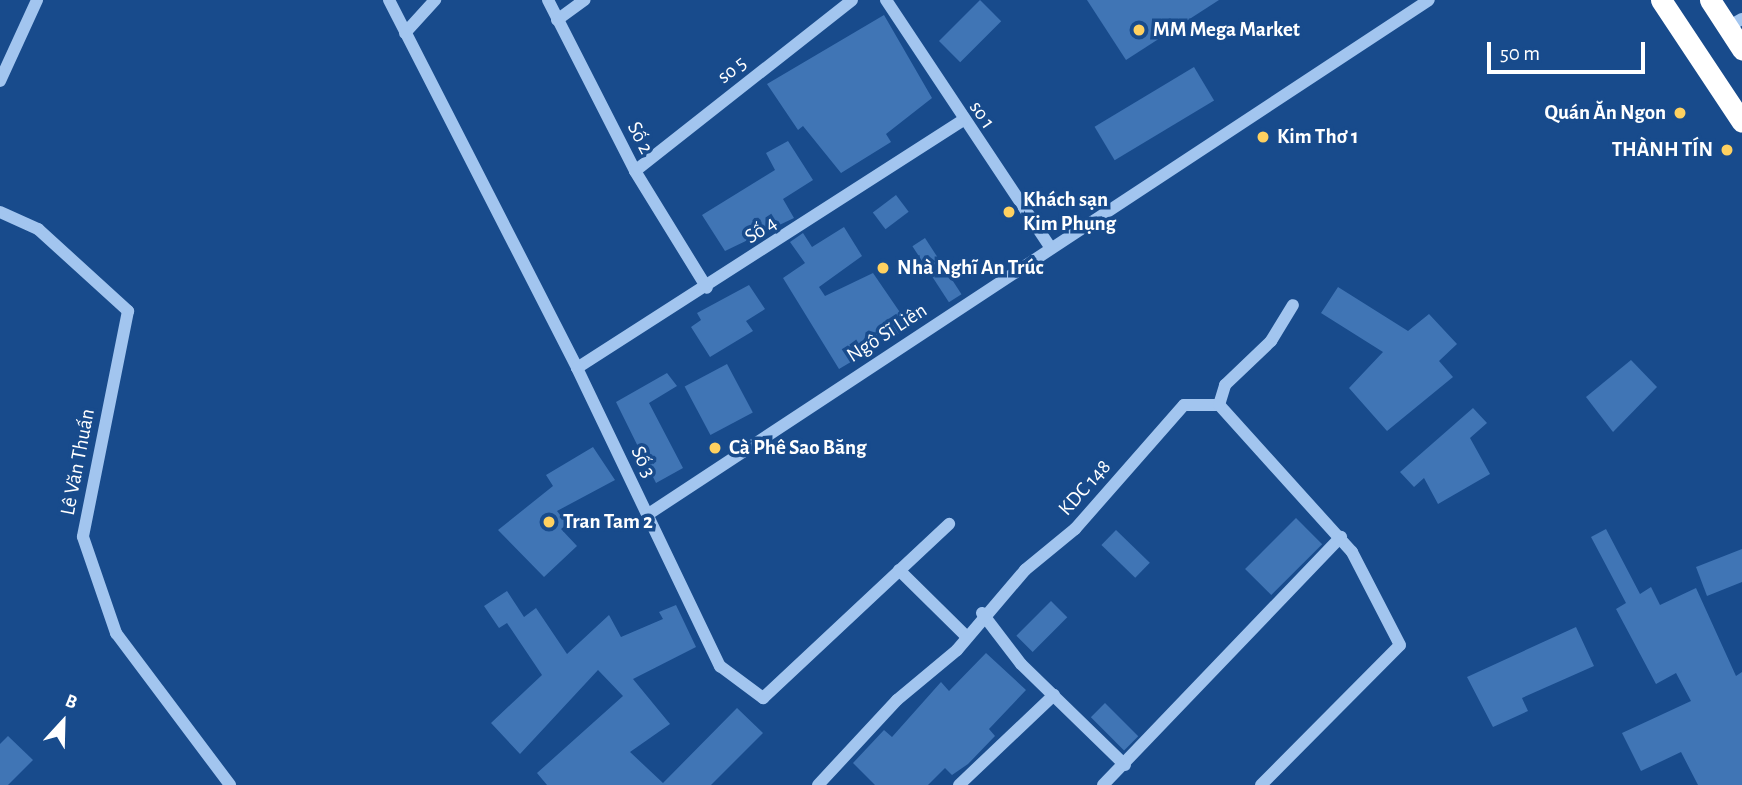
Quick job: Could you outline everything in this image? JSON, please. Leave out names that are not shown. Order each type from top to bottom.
[{"type":"highway","points":[[1661,0],[1742,122]]},
{"type":"highway","points":[[1710,0],[1735,23],[1742,49]]},
{"type":"street","points":[[0,81],[37,0]]},
{"type":"street","name":"Số 3","points":[[389,0],[577,368],[720,666],[763,698],[949,524]]},
{"type":"street","points":[[405,33],[435,0]]},
{"type":"street","name":"Số 2","points":[[548,0],[635,171],[707,288]]},
{"type":"street","points":[[557,20],[585,0]]},
{"type":"street","name":"so 5","points":[[635,171],[852,0]]},
{"type":"street","name":"so 1","points":[[886,0],[962,121],[1051,248]]},
{"type":"street","name":"Ngô Sĩ Liên","points":[[647,515],[1429,0]]},
{"type":"street","name":"Số 4","points":[[577,368],[707,288],[962,121]]},
{"type":"street","name":"Lê Văn Thuấn","points":[[0,212],[38,229],[128,311],[83,537],[116,634],[230,785]]},
{"type":"street","points":[[1261,785],[1400,645],[1340,537],[1219,405],[1225,385],[1278,332],[1293,305]]},
{"type":"street","name":"KDC 148","points":[[818,785],[966,636],[982,612],[1075,529],[1184,405],[1219,405]]},
{"type":"street","points":[[1103,785],[1340,537]]},
{"type":"street","points":[[899,570],[966,636]]},
{"type":"street","points":[[982,612],[1054,695],[1125,765]]},
{"type":"street","points":[[959,785],[1054,695]]},
{"type":"building","points":[[980,0],[1001,21],[960,62],[939,41]]},
{"type":"building","name":"MM Mega Market","points":[[1087,0],[1219,0],[1126,60]]},
{"type":"building","points":[[884,15],[932,98],[886,134],[891,142],[841,173],[803,126],[798,130],[767,84]]},
{"type":"building","points":[[1194,67],[1214,100],[1115,160],[1095,127]]},
{"type":"building","points":[[788,141],[813,180],[783,199],[794,218],[725,251],[702,215],[775,170],[766,153]]},
{"type":"building","points":[[896,195],[909,212],[885,229],[873,212]]},
{"type":"building","points":[[844,227],[862,256],[819,287],[825,296],[873,273],[910,327],[839,369],[783,278],[805,263],[790,242],[803,233],[812,247]]},
{"type":"building","points":[[925,238],[961,294],[949,302],[912,246]]},
{"type":"building","points":[[749,285],[765,309],[746,321],[753,331],[710,357],[691,327],[701,320],[697,313]]},
{"type":"building","points":[[1338,287],[1408,331],[1429,314],[1457,344],[1439,361],[1453,377],[1387,431],[1349,388],[1383,352],[1321,313]]},
{"type":"building","points":[[1631,360],[1657,387],[1613,432],[1586,397]]},
{"type":"building","points":[[727,364],[753,413],[710,435],[685,387]]},
{"type":"building","points":[[667,373],[677,386],[649,403],[683,468],[656,483],[616,402]]},
{"type":"building","points":[[1473,408],[1487,423],[1470,438],[1490,474],[1438,504],[1424,478],[1414,487],[1400,472]]},
{"type":"building","points":[[593,447],[615,480],[557,511],[567,524],[561,529],[577,546],[544,577],[498,530],[553,486],[546,475]]},
{"type":"building","points":[[1296,518],[1322,544],[1271,595],[1245,569]]},
{"type":"building","points":[[1606,529],[1640,594],[1651,587],[1660,605],[1696,588],[1736,676],[1742,672],[1742,785],[1698,785],[1681,752],[1641,771],[1622,733],[1691,701],[1676,673],[1656,684],[1616,609],[1626,603],[1591,537]]},
{"type":"building","points":[[1116,530],[1150,563],[1135,578],[1101,545]]},
{"type":"building","points":[[1742,549],[1742,582],[1707,596],[1696,567]]},
{"type":"building","points":[[507,591],[524,617],[536,608],[567,654],[609,615],[621,637],[663,619],[659,612],[676,605],[696,647],[633,679],[670,724],[630,752],[663,783],[737,708],[763,733],[711,785],[547,785],[537,773],[623,696],[598,670],[520,754],[491,723],[542,675],[507,623],[499,628],[484,606]]},
{"type":"building","points":[[1051,601],[1067,617],[1033,652],[1016,636]]},
{"type":"building","points":[[1576,627],[1594,666],[1522,698],[1528,711],[1493,727],[1467,677]]},
{"type":"building","points":[[986,653],[1026,690],[989,729],[995,736],[968,764],[952,775],[945,768],[928,785],[875,785],[853,763],[884,730],[892,737],[941,682],[949,691]]},
{"type":"building","points":[[1105,703],[1138,736],[1124,750],[1091,717]]},
{"type":"building","points":[[8,736],[33,760],[8,785],[0,785],[0,744]]},
{"type":"place","name":"MM Mega Market","points":[[1139,30]]},
{"type":"place","name":"Quán Ăn Ngon","points":[[1680,113]]},
{"type":"place","name":"Kim Thơ 1","points":[[1263,137]]},
{"type":"place","name":"THÀNH TÍN","points":[[1727,150]]},
{"type":"place","name":"Khách sạn Kim Phụng","points":[[1009,212]]},
{"type":"place","name":"Nhà Nghĩ An Trúc","points":[[883,268]]},
{"type":"place","name":"Cà Phê Sao Băng","points":[[715,448]]},
{"type":"place","name":"Tran Tam 2","points":[[549,522]]}]
